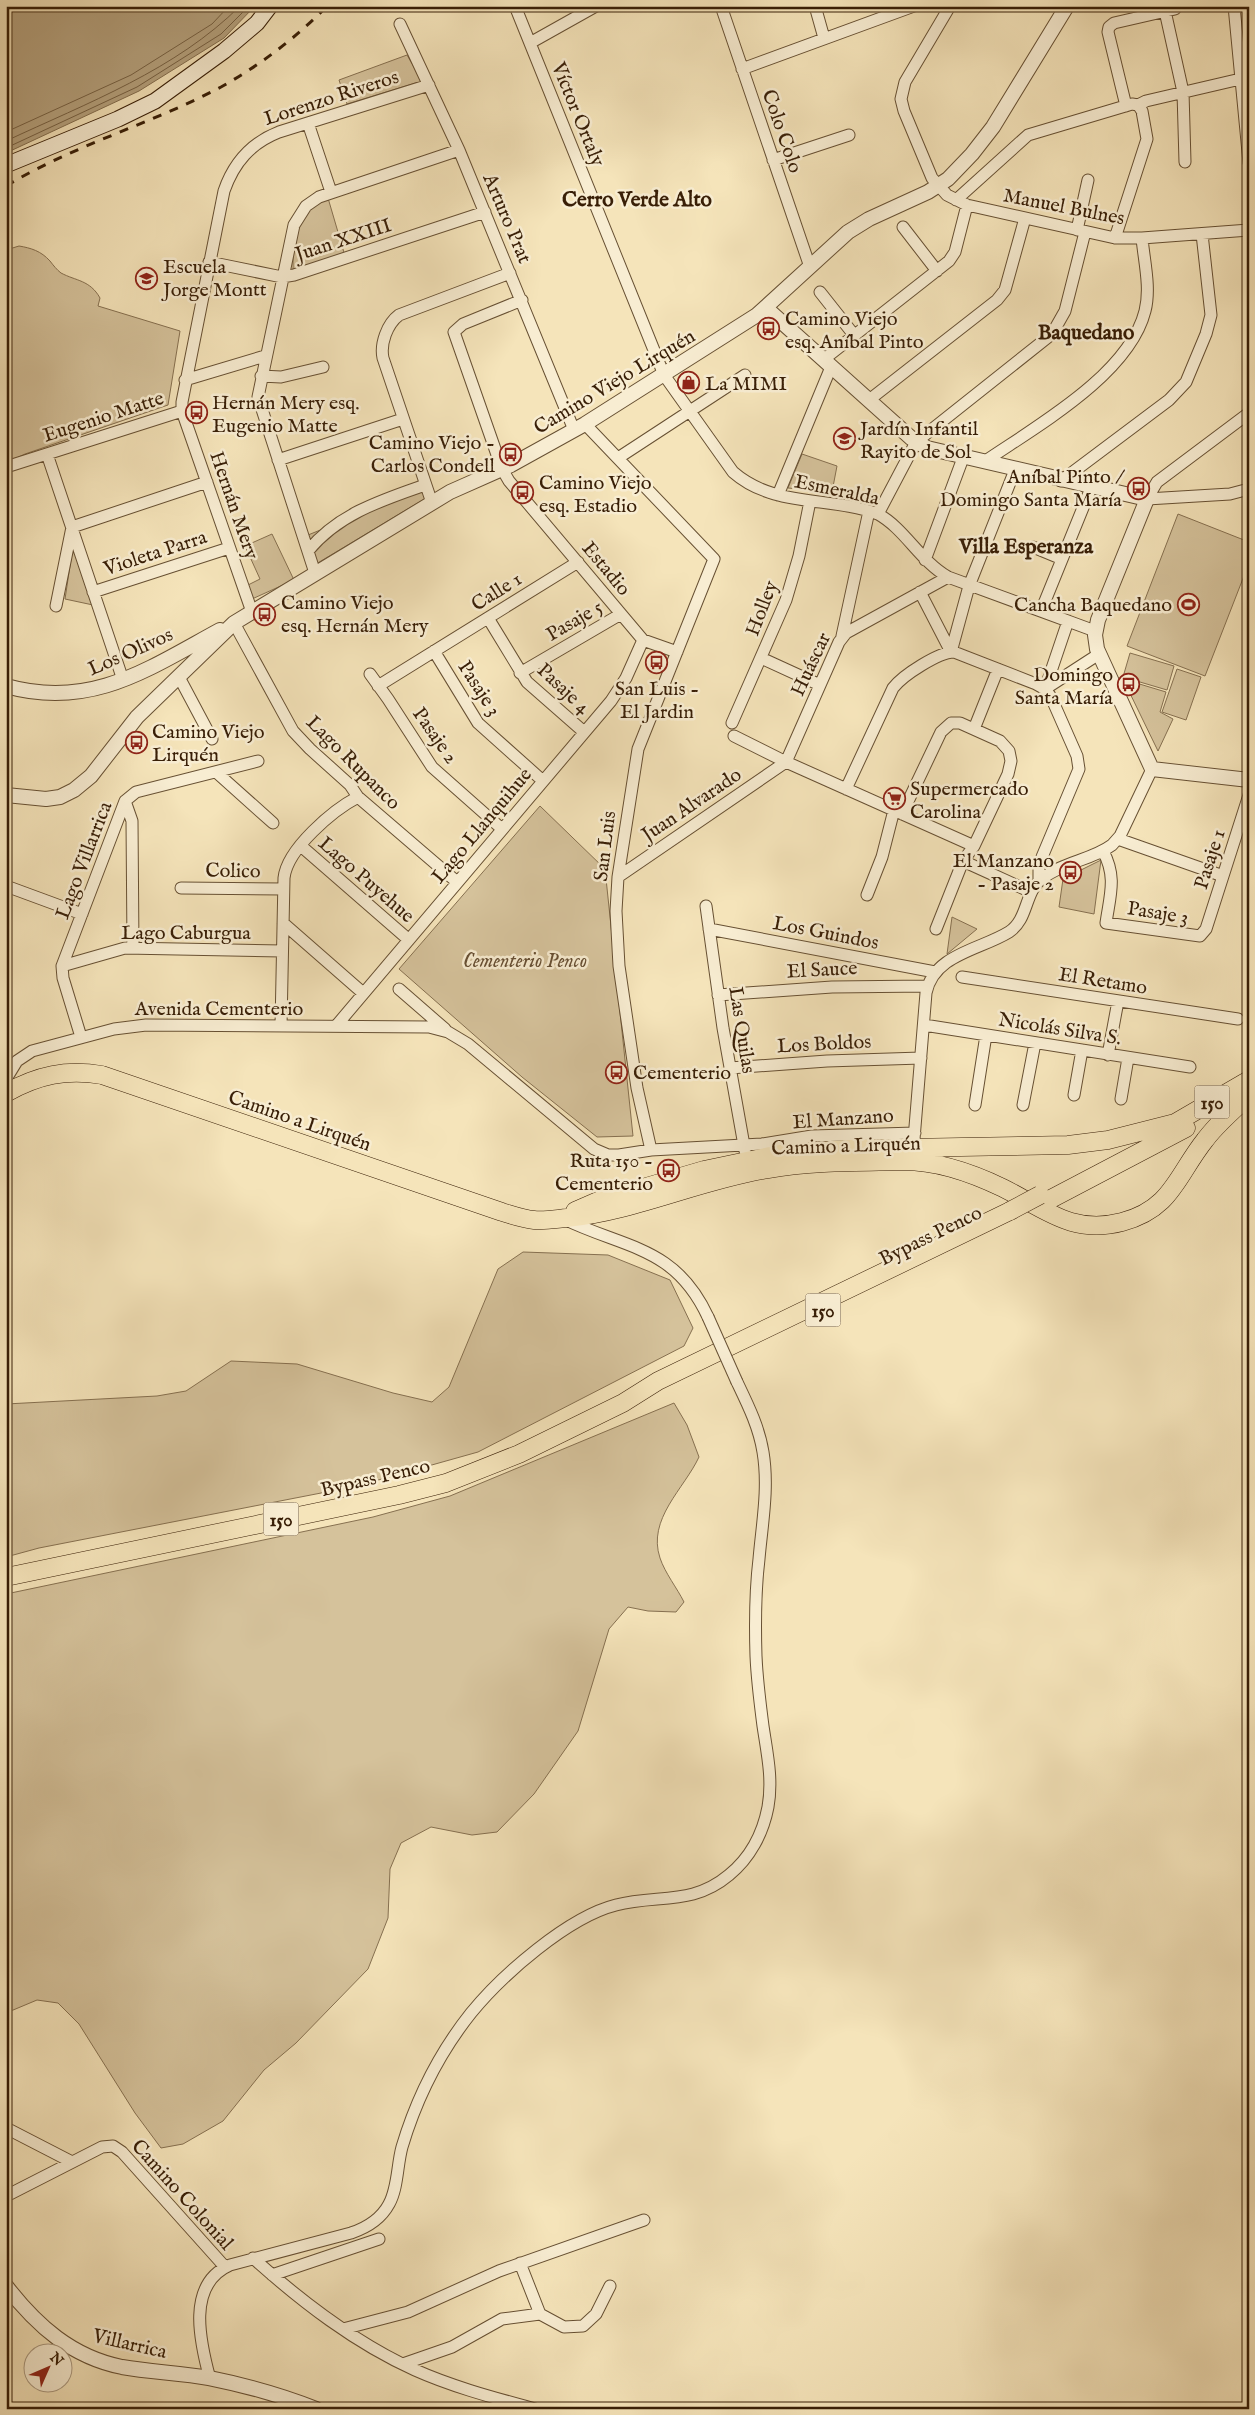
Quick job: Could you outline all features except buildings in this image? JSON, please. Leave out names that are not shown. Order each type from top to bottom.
[{"type":"main road","points":[[6,165],[118,119],[155,101],[224,51],[257,22],[270,6]]},
{"type":"main road","name":"Camino a Lirquén","points":[[6,1093],[24,1083],[59,1072],[88,1072],[110,1076],[518,1217],[534,1220],[612,1211],[768,1169],[824,1163],[906,1161],[934,1164],[969,1173],[1003,1188],[1053,1216],[1069,1222],[1096,1226],[1119,1223],[1146,1212],[1168,1194],[1183,1175],[1204,1141],[1249,1095]]},
{"type":"main road","points":[[6,1080],[24,1083]]},
{"type":"main road","name":"Camino a Lirquén","points":[[561,1218],[598,1201],[746,1152],[799,1152],[914,1140],[1088,1143],[1128,1136],[1175,1123],[1249,1080]]},
{"type":"main road","name":"Bypass Penco","points":[[6,1577],[400,1495],[446,1483],[498,1464],[623,1403],[654,1392],[1016,1213],[1249,1095]]},
{"type":"main road","name":"Bypass Penco","points":[[1044,1198],[1175,1123]]},
{"type":"street","name":"Víctor Ortaly","points":[[515,6],[664,375],[689,412]]},
{"type":"street","points":[[530,43],[596,6]]},
{"type":"street","name":"Colo Colo","points":[[721,6],[810,267]]},
{"type":"street","points":[[815,6],[824,38]]},
{"type":"street","points":[[742,69],[914,6]]},
{"type":"street","points":[[938,186],[930,173],[904,112],[901,99],[905,82],[950,6]]},
{"type":"street","name":"Camino Viejo Lirquén","points":[[6,795],[46,799],[60,797],[74,790],[91,776],[137,717],[234,623],[470,481],[502,469],[580,427],[664,375],[734,331],[766,308],[838,240],[859,225],[938,186],[957,171],[983,140],[1067,6]]},
{"type":"street","points":[[1234,6],[1245,77],[1249,163]]},
{"type":"street","points":[[1114,238],[1147,139],[1144,120],[1132,105],[1108,29],[1114,23],[1170,10],[1183,92],[1185,162]]},
{"type":"street","name":"Arturo Prat","points":[[400,24],[430,85],[510,273],[580,427]]},
{"type":"street","points":[[956,200],[1028,134],[1146,101],[1245,77]]},
{"type":"street","name":"Lorenzo Riveros","points":[[182,411],[185,380],[224,191],[235,166],[248,150],[264,138],[308,122],[430,85]]},
{"type":"street","points":[[308,122],[331,192]]},
{"type":"street","points":[[773,160],[849,135]]},
{"type":"street","points":[[315,573],[260,407],[259,389],[296,220],[310,202],[331,192],[458,150]]},
{"type":"street","points":[[842,637],[873,512],[916,442],[1052,334],[1065,311],[1081,231],[1088,180]]},
{"type":"street","name":"Manuel Bulnes","points":[[938,186],[956,200],[967,205],[1114,238],[1142,238],[1249,230]]},
{"type":"street","points":[[778,496],[827,363],[854,335],[949,261],[955,252],[967,205]]},
{"type":"street","name":"Juan XXIII","points":[[209,262],[282,277],[338,262],[485,212]]},
{"type":"street","points":[[869,400],[997,300],[1005,290],[1025,218]]},
{"type":"street","points":[[903,227],[937,271]]},
{"type":"street","points":[[1061,480],[1169,400],[1186,382],[1210,321],[1211,306],[1202,234]]},
{"type":"street","points":[[984,462],[1076,397],[1112,367],[1124,354],[1145,310],[1147,291],[1142,238]]},
{"type":"street","points":[[432,503],[382,351],[393,320],[399,315],[510,273]]},
{"type":"street","points":[[820,292],[854,335]]},
{"type":"street","name":"Estadio","points":[[522,300],[463,324],[454,332],[502,469],[509,481],[643,640]]},
{"type":"street","points":[[766,308],[916,442],[933,450],[1091,488],[1147,499],[1230,494],[1249,489]]},
{"type":"street","points":[[185,380],[265,356]]},
{"type":"street","points":[[262,376],[281,377],[323,367]]},
{"type":"street","points":[[580,427],[618,458],[745,375]]},
{"type":"street","name":"Eugenio Matte","points":[[6,467],[182,411]]},
{"type":"street","name":"Hernán Mery","points":[[182,411],[252,612]]},
{"type":"street","name":"Esmeralda","points":[[689,412],[733,472],[758,489],[778,496],[873,512],[889,522],[925,560],[948,577],[1095,630]]},
{"type":"street","points":[[1152,768],[1099,654],[1095,640],[1095,630],[1147,499],[1158,482],[1249,413]]},
{"type":"street","points":[[278,460],[404,419]]},
{"type":"street","points":[[47,454],[123,680]]},
{"type":"street","name":"San Luis","points":[[618,458],[714,559],[638,749],[618,877],[616,911],[622,985],[637,1088],[651,1150]]},
{"type":"street","points":[[925,560],[963,458]]},
{"type":"street","points":[[951,652],[969,586],[1016,470]]},
{"type":"street","points":[[72,528],[207,482]]},
{"type":"street","points":[[308,551],[328,531],[374,502],[425,485]]},
{"type":"street","points":[[1041,611],[1091,488]]},
{"type":"street","name":"Holley","points":[[732,723],[791,586],[810,502]]},
{"type":"street","points":[[56,606],[72,528]]},
{"type":"street","points":[[1033,547],[1062,559]]},
{"type":"street","name":"Violeta Parra","points":[[93,592],[229,548]]},
{"type":"street","name":"Calle 1","points":[[434,651],[578,562]]},
{"type":"street","name":"Huáscar","points":[[786,762],[842,637],[853,627],[948,577]]},
{"type":"street","points":[[920,592],[951,652]]},
{"type":"street","name":"Pasaje 5","points":[[520,673],[621,614]]},
{"type":"street","name":"Pasaje 4","points":[[488,618],[520,673],[534,689],[584,732]]},
{"type":"street","points":[[1045,689],[1068,621]]},
{"type":"street","name":"Los Olivos","points":[[6,686],[35,693],[64,694],[97,690],[123,680],[234,623]]},
{"type":"street","name":"Lago Rupanco","points":[[234,623],[294,730],[310,749],[350,785],[358,797],[457,882]]},
{"type":"street","points":[[643,640],[677,652]]},
{"type":"street","name":"Lago Llanquihue","points":[[336,1026],[622,686],[643,640]]},
{"type":"street","points":[[378,686],[434,651]]},
{"type":"street","name":"Pasaje 3","points":[[434,651],[478,723],[544,780]]},
{"type":"street","points":[[846,789],[893,688],[900,680],[941,654],[951,652],[1045,689],[1051,697],[1077,756],[1079,769],[1042,857],[1039,868],[1039,880]]},
{"type":"street","points":[[1045,689],[1099,654]]},
{"type":"street","points":[[174,655],[183,662],[182,673],[212,739]]},
{"type":"street","points":[[761,658],[820,685]]},
{"type":"street","points":[[974,729],[998,669]]},
{"type":"street","name":"Pasaje 2","points":[[370,674],[432,767],[502,829]]},
{"type":"street","points":[[867,895],[898,812],[944,728],[955,722],[974,729],[1003,744],[1009,751],[1011,761],[1008,774],[974,846],[963,861],[936,929]]},
{"type":"street","points":[[734,736],[786,762],[974,846]]},
{"type":"street","name":"Lago Villarrica","points":[[62,966],[125,801],[136,792],[258,761]]},
{"type":"street","name":"Juan Alvarado","points":[[618,877],[786,762]]},
{"type":"street","points":[[1152,768],[1249,780]]},
{"type":"street","points":[[935,972],[947,962],[1014,928],[1024,913],[1031,892],[1039,880],[1048,874],[1103,851],[1118,839],[1152,768]]},
{"type":"street","points":[[216,772],[273,823]]},
{"type":"street","name":"Pasaje 1","points":[[1203,934],[1249,795]]},
{"type":"street","points":[[280,1026],[283,889],[286,865],[330,815],[358,797]]},
{"type":"street","points":[[125,801],[132,821],[133,948]]},
{"type":"street","points":[[1118,839],[1223,876]]},
{"type":"street","name":"Lago Puyehue","points":[[301,846],[408,940]]},
{"type":"street","name":"Pasaje 3","points":[[1103,851],[1110,864],[1112,876],[1106,923],[1196,936],[1203,934]]},
{"type":"street","points":[[963,861],[1031,892]]},
{"type":"street","points":[[6,886],[82,914]]},
{"type":"street","name":"Colico","points":[[181,888],[283,889]]},
{"type":"street","name":"Las Quilas","points":[[706,906],[718,995],[746,1152]]},
{"type":"street","points":[[283,923],[363,994]]},
{"type":"street","name":"Los Guindos","points":[[709,929],[935,972]]},
{"type":"street","name":"Lago Caburgua","points":[[62,966],[119,949],[133,948],[282,951]]},
{"type":"street","points":[[62,966],[63,978],[82,1037]]},
{"type":"street","name":"El Manzano","points":[[914,1140],[928,986],[935,972]]},
{"type":"street","name":"El Retamo","points":[[962,977],[1238,1019]]},
{"type":"street","name":"El Sauce","points":[[718,995],[832,987],[928,986]]},
{"type":"street","name":"Avenida Cementerio","points":[[399,989],[448,1032],[514,1081],[598,1152],[614,1156],[651,1150],[746,1152]]},
{"type":"street","points":[[1108,1054],[1118,1001]]},
{"type":"street","name":"Avenida Cementerio","points":[[6,1080],[17,1061],[24,1055],[39,1048],[124,1027],[146,1025],[429,1027],[448,1032]]},
{"type":"street","name":"Nicolás Silva S.","points":[[924,1025],[1190,1067]]},
{"type":"street","points":[[975,1105],[986,1035]]},
{"type":"street","points":[[1023,1105],[1035,1043]]},
{"type":"street","points":[[1074,1095],[1082,1050]]},
{"type":"street","name":"Los Boldos","points":[[730,1068],[827,1060],[921,1058]]},
{"type":"street","points":[[1121,1099],[1128,1058]]},
{"type":"street","points":[[210,2379],[201,2336],[201,2303],[209,2281],[225,2267],[352,2233],[368,2226],[381,2216],[392,2197],[399,2159],[408,2128],[436,2066],[472,2013],[519,1965],[566,1929],[604,1909],[625,1903],[680,1898],[710,1888],[736,1869],[754,1846],[763,1827],[770,1794],[769,1762],[759,1697],[755,1621],[765,1470],[758,1431],[708,1317],[697,1295],[685,1280],[659,1258],[561,1218]]},
{"type":"street","points":[[6,2128],[72,2162]]},
{"type":"street","name":"Camino Colonial","points":[[72,2162],[102,2147],[113,2146],[122,2152],[225,2267]]},
{"type":"street","points":[[6,2196],[72,2162]]},
{"type":"street","points":[[343,2329],[408,2312],[520,2263],[644,2220]]},
{"type":"street","points":[[272,2275],[379,2239]]},
{"type":"street","points":[[253,2258],[294,2294],[343,2329],[403,2364],[486,2396],[535,2409]]},
{"type":"street","points":[[520,2263],[540,2314]]},
{"type":"street","name":"Villarrica","points":[[6,2286],[46,2331],[84,2354],[122,2366],[210,2379],[284,2398],[316,2409]]},
{"type":"street","points":[[403,2364],[452,2347],[502,2319],[540,2314],[564,2327],[583,2326],[596,2314],[610,2286]]},
{"type":"green space","points":[[407,55],[422,81],[347,104],[339,80]]},
{"type":"green space","points":[[328,198],[345,256],[293,272],[293,234],[304,212]]},
{"type":"green space","points":[[19,246],[39,252],[61,273],[87,284],[100,298],[98,306],[180,331],[168,405],[25,454],[6,463],[6,250]]},
{"type":"green space","points":[[802,454],[837,466],[832,492],[788,488]]},
{"type":"green space","points":[[422,489],[426,498],[316,564],[308,535]]},
{"type":"green space","name":"Cancha Baquedano","points":[[1178,514],[1249,542],[1249,563],[1205,676],[1127,646]]},
{"type":"green space","points":[[272,534],[294,580],[252,599],[246,586],[260,579],[245,546]]},
{"type":"green space","points":[[73,546],[93,605],[65,599]]},
{"type":"green space","points":[[1130,653],[1174,666],[1167,690],[1123,677]]},
{"type":"green space","points":[[1177,669],[1201,677],[1186,720],[1162,712]]},
{"type":"green space","points":[[1123,679],[1166,692],[1160,712],[1173,719],[1158,751]]},
{"type":"green space","name":"Cementerio Penco","points":[[540,806],[605,869],[633,1136],[597,1137],[522,1077],[399,969]]},
{"type":"green space","points":[[1101,860],[1094,914],[1059,907],[1063,879]]},
{"type":"green space","points":[[952,917],[977,929],[947,954]]},
{"type":"green space","points":[[523,1252],[608,1255],[670,1280],[693,1328],[684,1346],[478,1452],[357,1486],[39,1548],[6,1557],[6,1404],[157,1396],[186,1391],[231,1361],[297,1364],[393,1393],[432,1402],[449,1387],[498,1269]]},
{"type":"green space","points":[[674,1403],[687,1425],[699,1457],[663,1517],[658,1530],[657,1544],[662,1564],[684,1602],[676,1612],[648,1611],[628,1607],[609,1629],[578,1731],[534,1794],[497,1832],[472,1835],[431,1827],[401,1843],[390,1869],[388,1918],[368,1969],[296,2043],[264,2070],[223,2121],[183,2144],[161,2148],[135,2113],[79,2024],[58,2003],[37,2000],[6,2013],[6,1594],[373,1517],[450,1496]]},
{"type":"water","points":[[6,6],[255,6],[224,38],[139,91],[6,153]]},
{"type":"railway","points":[[6,186],[58,158],[221,87],[250,70],[277,50],[327,6]]},
{"type":"place","name":"Escuela Jorge Montt","points":[[147,278]]},
{"type":"place","name":"Camino Viejo esq. Aníbal Pinto","points":[[769,329]]},
{"type":"place","name":"La MIMI","points":[[689,383]]},
{"type":"place","name":"Hernán Mery esq. Eugenio Matte","points":[[196,413]]},
{"type":"place","name":"Jardín Infantil Rayito de Sol","points":[[844,439]]},
{"type":"place","name":"Camino Viejo - Carlos Condell","points":[[511,454]]},
{"type":"place","name":"Aníbal Pinto / Domingo Santa María","points":[[1138,488]]},
{"type":"place","name":"Camino Viejo esq. Estadio","points":[[523,493]]},
{"type":"place","name":"Cancha Baquedano","points":[[1188,604]]},
{"type":"place","name":"Camino Viejo esq. Hernán Mery","points":[[265,614]]},
{"type":"place","name":"San Luis - El Jardin","points":[[657,662]]},
{"type":"place","name":"Domingo Santa María","points":[[1129,685]]},
{"type":"place","name":"Camino Viejo Lirquén","points":[[136,743]]},
{"type":"place","name":"Supermercado Carolina","points":[[894,799]]},
{"type":"place","name":"El Manzano - Pasaje 2","points":[[1070,872]]},
{"type":"place","name":"Cementerio","points":[[617,1072]]},
{"type":"place","name":"Ruta 150 - Cementerio","points":[[669,1171]]},
{"type":"district","name":"Cerro Verde Alto","points":[[637,199]]},
{"type":"district","name":"Baquedano","points":[[1086,332]]},
{"type":"district","name":"Villa Esperanza","points":[[1026,546]]}]
